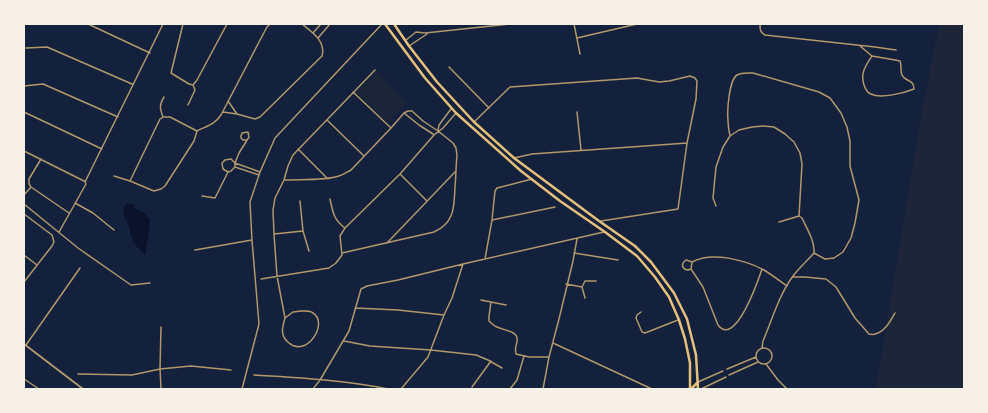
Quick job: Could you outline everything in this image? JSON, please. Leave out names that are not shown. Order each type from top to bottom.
[{"type":"main road","points":[[385,24],[425,78],[451,109],[521,171],[637,256],[654,276],[669,297],[679,320],[685,339],[690,364],[691,388]]},
{"type":"main road","points":[[394,24],[437,82],[474,122],[514,158],[598,221],[635,246],[651,262],[674,293],[687,319],[696,355],[699,389]]},
{"type":"main road","points":[[399,42],[401,42],[406,48],[409,46]]},
{"type":"main road","points":[[691,388],[698,382]]},
{"type":"street","points":[[88,24],[150,53]]},
{"type":"street","points":[[59,232],[86,184],[85,182],[163,24]]},
{"type":"street","points":[[183,24],[171,73],[193,85]]},
{"type":"street","points":[[193,85],[227,24]]},
{"type":"street","points":[[197,131],[211,125],[223,112],[267,27],[270,24]]},
{"type":"street","points":[[223,112],[255,119],[260,117],[322,56],[323,46],[318,38],[302,24]]},
{"type":"street","points":[[313,33],[321,24]]},
{"type":"street","points":[[318,38],[330,24]]},
{"type":"street","points":[[242,389],[260,324],[250,202],[260,172],[275,138],[288,122],[382,24]]},
{"type":"street","points":[[405,40],[416,32],[511,24]]},
{"type":"street","points":[[574,24],[580,54]]},
{"type":"street","points":[[577,38],[637,24]]},
{"type":"street","points":[[760,24],[761,33],[765,35],[896,50]]},
{"type":"street","points":[[409,46],[428,32]]},
{"type":"street","points":[[859,46],[872,56],[900,61],[902,66],[902,75],[914,85],[914,89],[889,95],[879,96],[870,94],[865,88],[862,80],[865,67],[872,56]]},
{"type":"street","points":[[26,48],[47,47],[133,84]]},
{"type":"street","points":[[449,67],[489,108]]},
{"type":"street","points":[[285,318],[293,312],[308,310],[313,312],[318,321],[318,327],[313,340],[308,344],[292,346],[284,340],[282,330],[285,318],[277,276],[272,210],[275,198],[284,180],[293,155],[375,70]]},
{"type":"street","points":[[730,136],[728,102],[732,81],[737,75],[742,73],[753,74],[819,92],[830,98],[841,113],[847,127],[850,141],[850,166],[859,200],[856,223],[851,238],[843,252],[834,258],[825,259],[814,253]]},
{"type":"street","points":[[474,122],[510,87],[630,80],[637,78],[659,82],[690,76],[695,78],[697,81],[697,88],[687,143],[678,209],[598,221]]},
{"type":"street","points":[[24,86],[43,84],[118,117]]},
{"type":"street","points":[[188,105],[195,90],[193,85]]},
{"type":"street","points":[[353,92],[391,128]]},
{"type":"street","points":[[163,117],[160,110],[160,103],[164,97]]},
{"type":"street","points":[[228,101],[237,114]]},
{"type":"street","points":[[438,131],[439,125],[451,109]]},
{"type":"street","points":[[284,180],[328,179],[344,174],[351,170],[404,113],[408,111],[412,111],[453,143],[456,148],[457,155],[455,204],[451,216],[445,225],[434,232],[342,252]]},
{"type":"street","points":[[24,112],[102,149]]},
{"type":"street","points":[[577,112],[580,150]]},
{"type":"street","points":[[404,113],[434,135]]},
{"type":"street","points":[[260,279],[329,268],[336,263],[341,257],[342,252],[340,236],[345,228],[400,174],[434,135],[443,128],[456,113]]},
{"type":"street","points":[[130,181],[160,119],[163,117],[170,117],[197,131]]},
{"type":"street","points":[[327,120],[364,156]]},
{"type":"street","points":[[716,206],[713,198],[716,167],[723,147],[730,136],[739,130],[752,127],[774,127],[794,142],[800,153],[802,164],[800,216],[811,236],[814,253],[793,276],[787,286],[763,341],[762,348]]},
{"type":"street","points":[[114,176],[154,191],[161,190],[194,141],[197,131]]},
{"type":"street","points":[[235,167],[239,153],[249,137],[248,132],[242,133],[241,138],[243,140],[247,140]]},
{"type":"street","points":[[514,158],[532,154],[687,143]]},
{"type":"street","points":[[298,149],[328,179]]},
{"type":"street","points":[[24,150],[85,182]]},
{"type":"street","points":[[41,159],[30,179],[29,184],[31,187],[70,213]]},
{"type":"street","points":[[228,172],[223,169],[222,163],[224,160],[231,159],[235,163],[260,172]]},
{"type":"street","points":[[235,167],[259,176]]},
{"type":"street","points":[[202,196],[215,198],[228,172],[235,167]]},
{"type":"street","points":[[387,243],[456,172]]},
{"type":"street","points":[[400,174],[428,201]]},
{"type":"street","points":[[485,259],[496,188],[532,179]]},
{"type":"street","points":[[24,195],[31,187]]},
{"type":"street","points":[[330,199],[334,218],[338,224],[345,228]]},
{"type":"street","points":[[300,201],[303,231],[309,251]]},
{"type":"street","points":[[75,203],[93,213],[114,230]]},
{"type":"street","points":[[24,204],[105,268],[131,285],[150,283]]},
{"type":"street","points":[[492,220],[555,207]]},
{"type":"street","points":[[24,214],[52,235],[54,239],[52,246],[24,282]]},
{"type":"street","points":[[779,222],[800,216]]},
{"type":"street","points":[[274,234],[303,231]]},
{"type":"street","points":[[312,389],[320,380],[348,331],[361,289],[367,286],[605,232]]},
{"type":"street","points":[[547,389],[544,388],[549,357],[576,239]]},
{"type":"street","points":[[195,250],[252,240]]},
{"type":"street","points":[[574,253],[618,260]]},
{"type":"street","points":[[24,255],[37,265]]},
{"type":"street","points":[[691,269],[688,270],[683,267],[682,264],[686,260],[692,262],[697,259],[723,256],[762,269],[787,286]]},
{"type":"street","points":[[692,262],[691,269],[703,287],[718,325],[724,330],[736,325],[758,283],[762,269]]},
{"type":"street","points":[[400,389],[428,357],[432,350],[463,264]]},
{"type":"street","points":[[80,268],[25,345],[83,389]]},
{"type":"street","points":[[793,276],[826,279],[836,287],[855,318],[869,334],[876,334],[881,331],[889,324],[895,313]]},
{"type":"street","points":[[585,298],[582,287],[585,281],[596,281]]},
{"type":"street","points":[[566,284],[582,287]]},
{"type":"street","points":[[481,300],[506,305]]},
{"type":"street","points":[[491,302],[489,321],[499,328],[514,333],[517,339],[515,348],[516,354],[538,358],[549,357]]},
{"type":"street","points":[[355,308],[398,310],[444,315]]},
{"type":"street","points":[[641,312],[636,318],[642,332],[645,333],[679,320]]},
{"type":"street","points":[[161,327],[161,389]]},
{"type":"street","points":[[343,341],[370,346],[432,350],[476,355],[502,368]]},
{"type":"street","points":[[553,342],[652,389]]},
{"type":"street","points":[[758,362],[756,352],[762,348],[766,348],[772,356],[770,361],[766,364]]},
{"type":"street","points":[[510,389],[517,380],[524,356]]},
{"type":"street","points":[[727,369],[756,357]]},
{"type":"street","points":[[472,387],[491,362]]},
{"type":"street","points":[[729,375],[758,362],[766,364],[787,389]]},
{"type":"street","points":[[78,374],[132,375],[160,369],[191,366],[231,370]]},
{"type":"street","points":[[698,382],[723,371]]},
{"type":"street","points":[[254,375],[364,384],[388,389]]},
{"type":"street","points":[[699,389],[726,377]]},
{"type":"street","points":[[24,379],[38,389]]},
{"type":"shaded area","points":[[939,24],[964,24],[964,389],[876,389],[921,116]]},
{"type":"shaded area","points":[[378,72],[406,103],[388,122],[356,92]]},
{"type":"shaded area","points":[[127,203],[135,205],[134,208],[143,212],[150,219],[145,255],[134,244],[130,229],[125,220],[123,208]]}]
